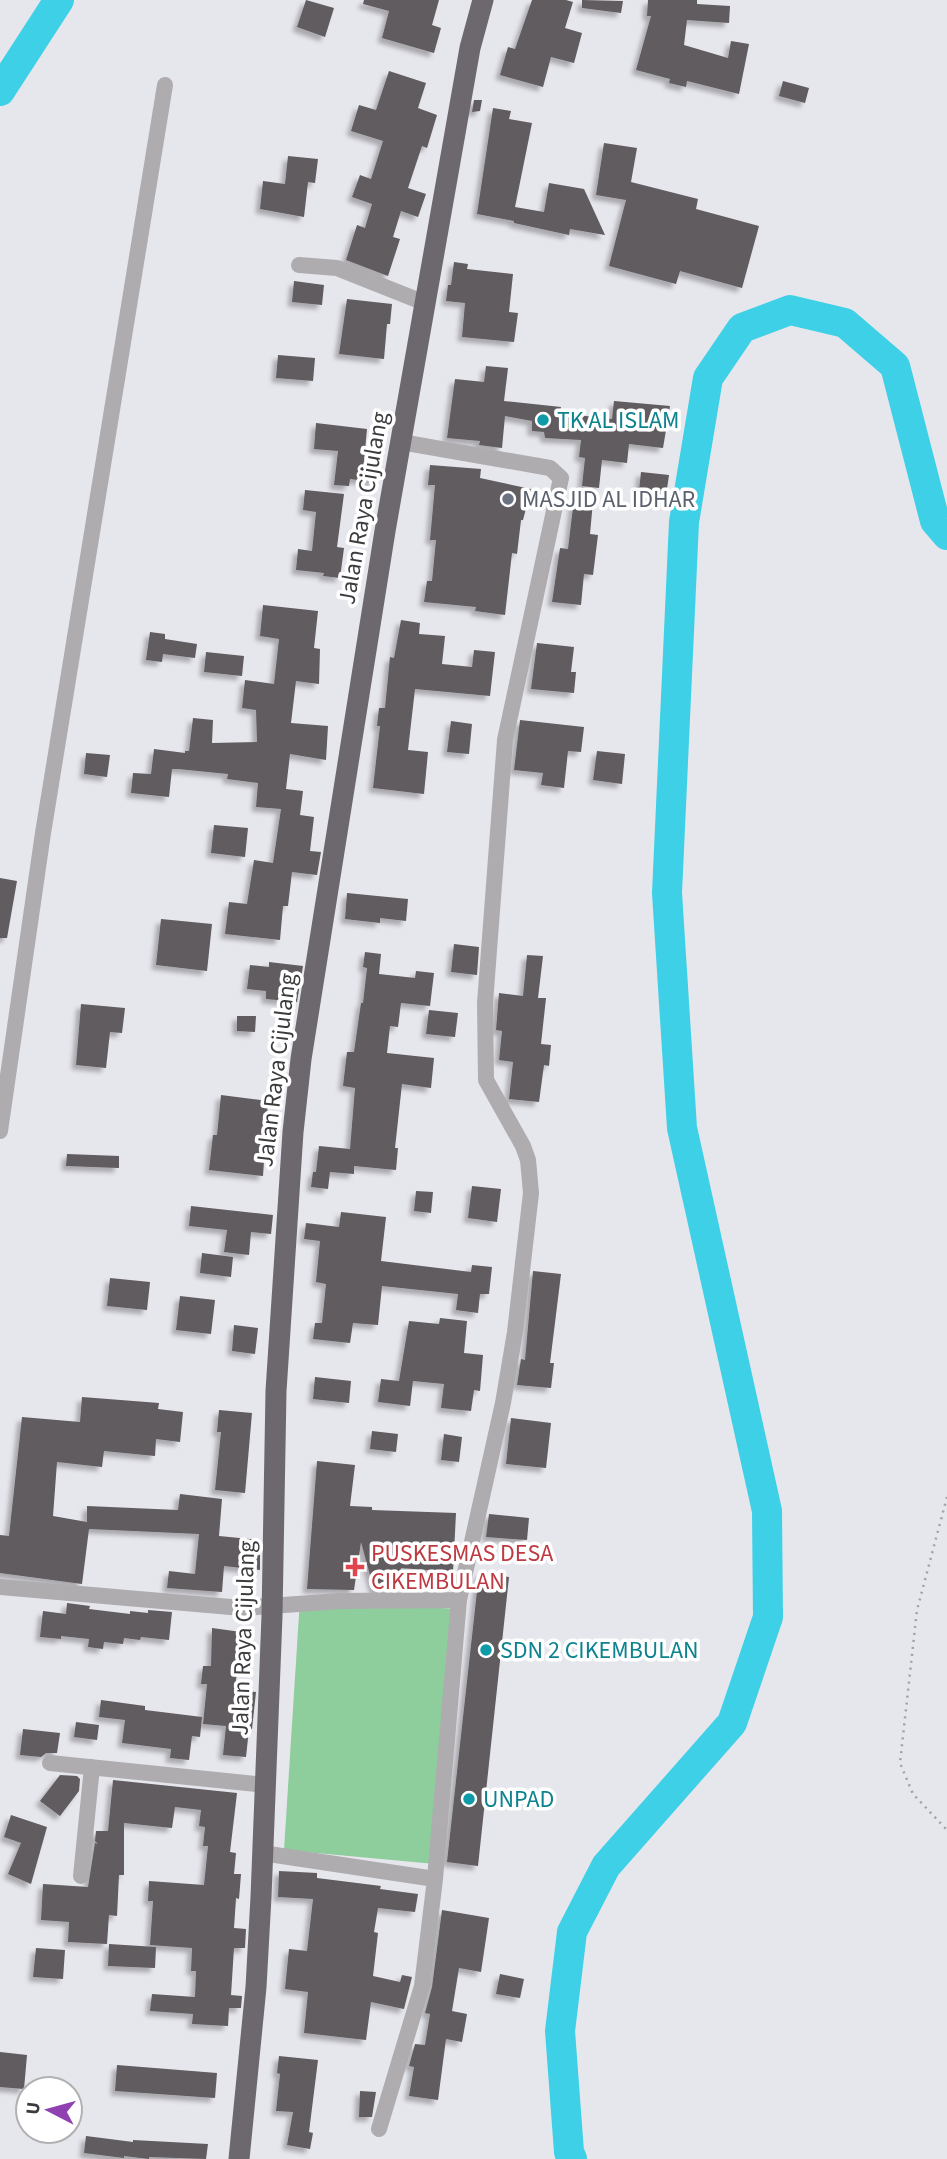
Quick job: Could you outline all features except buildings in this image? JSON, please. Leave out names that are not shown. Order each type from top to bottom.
[{"type":"highway","name":"Jalan Raya Cijulang","points":[[239,2159],[256,1987],[272,1606],[276,1391],[294,1119],[337,823],[401,442],[470,48],[483,0]]},
{"type":"street","points":[[0,1131],[43,833],[165,85]]},
{"type":"street","points":[[299,265],[337,268],[425,303]]},
{"type":"street","points":[[379,2129],[422,1986],[435,1879],[459,1600],[503,1404],[515,1332],[531,1193],[528,1160],[523,1146],[486,1080],[485,1003],[505,740],[561,478],[550,468],[401,442]]},
{"type":"street","points":[[0,1587],[242,1608],[340,1601],[459,1600]]},
{"type":"street","points":[[50,1763],[265,1784]]},
{"type":"street","points":[[81,1876],[92,1767]]},
{"type":"street","points":[[262,1853],[435,1879]]},
{"type":"path","points":[[947,1497],[917,1610],[900,1763],[913,1794],[947,1830]]},
{"type":"green space","points":[[300,1599],[456,1609],[435,1864],[284,1850]]},
{"type":"waterway","points":[[0,91],[59,0]]},
{"type":"waterway","points":[[572,2159],[569,2152],[560,2031],[572,1932],[606,1866],[732,1723],[768,1617],[767,1511],[682,1128],[667,893],[684,522],[708,378],[742,328],[790,310],[845,323],[895,366],[935,521],[947,535]]},
{"type":"place","name":"TK AL ISLAM","points":[[543,420]]},
{"type":"place","name":"MASJID AL IDHAR","points":[[508,499]]},
{"type":"place","name":"PUSKESMAS DESA CIKEMBULAN","points":[[355,1567]]},
{"type":"place","name":"SDN 2 CIKEMBULAN","points":[[486,1650]]},
{"type":"place","name":"UNPAD","points":[[469,1799]]}]
